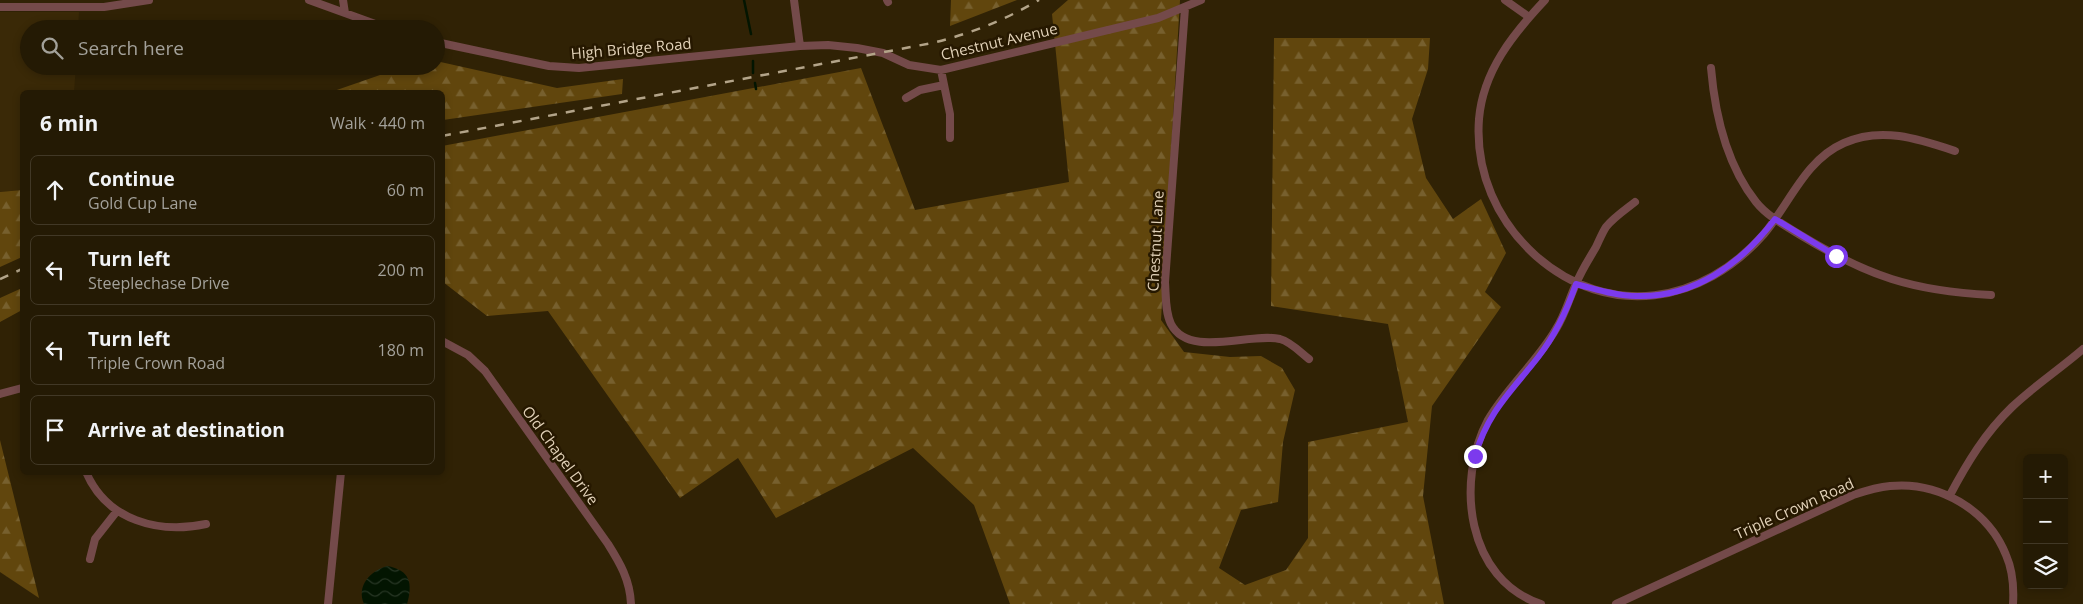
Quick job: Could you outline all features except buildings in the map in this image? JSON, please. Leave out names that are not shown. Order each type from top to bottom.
[{"type":"street","points":[[0,7],[149,0]]},
{"type":"street","points":[[309,0],[364,20]]},
{"type":"street","points":[[343,0],[344,13]]},
{"type":"street","points":[[794,0],[800,46]]},
{"type":"street","name":"Chestnut Avenue","points":[[800,46],[828,45],[857,48],[883,54],[908,65],[941,70],[1158,18],[1202,0]]},
{"type":"street","points":[[1505,0],[1529,17]]},
{"type":"street","points":[[1545,0],[1529,17],[1502,53],[1486,88],[1478,131],[1482,166],[1493,198],[1514,234],[1544,263],[1576,284],[1614,294],[1636,296],[1666,294],[1686,289],[1729,267],[1751,247],[1775,219],[1820,156],[1845,142],[1872,135],[1889,134],[1906,136],[1955,151]]},
{"type":"street","name":"Chestnut Lane","points":[[1185,8],[1165,282],[1168,316],[1171,324],[1180,334],[1189,338],[1209,343],[1257,337],[1282,340],[1288,342],[1308,359]]},
{"type":"street","name":"High Bridge Road","points":[[445,44],[549,66],[579,68],[800,46]]},
{"type":"street","points":[[1711,68],[1714,105],[1730,155],[1747,190],[1765,211],[1836,256],[1876,275],[1928,289],[1990,294]]},
{"type":"street","points":[[941,70],[950,114],[950,138]]},
{"type":"street","points":[[906,98],[920,90],[944,85]]},
{"type":"street","points":[[1541,604],[1524,596],[1503,582],[1483,555],[1473,519],[1470,497],[1471,476],[1480,438],[1488,421],[1502,400],[1551,339],[1567,308],[1576,284],[1606,228],[1635,202]]},
{"type":"street","name":"Old Chapel Drive","points":[[445,343],[461,351],[485,371],[608,544],[623,568],[629,587],[631,604]]},
{"type":"street","points":[[1950,495],[1966,464],[2010,408],[2083,349]]},
{"type":"street","points":[[0,394],[20,389]]},
{"type":"street","points":[[88,475],[99,494],[117,511],[137,521],[164,528],[206,524]]},
{"type":"street","points":[[328,604],[341,475]]},
{"type":"street","name":"Triple Crown Road","points":[[1616,604],[1853,494],[1871,489],[1897,486],[1930,489],[1950,495],[1979,516],[1996,535],[2010,566],[2013,604]]},
{"type":"street","points":[[90,559],[96,539],[117,511]]},
{"type":"shaded area","points":[[0,12],[79,12],[79,20],[20,20],[20,75],[75,75],[74,90],[20,90],[20,190],[0,192]]},
{"type":"green space","points":[[951,0],[1017,0],[950,26]]},
{"type":"green space","points":[[1068,0],[1180,0],[1161,320],[1184,352],[1230,357],[1261,356],[1282,368],[1295,390],[1283,442],[1278,502],[1241,510],[1219,568],[1245,585],[1286,570],[1308,538],[1308,442],[1408,422],[1388,324],[1271,306],[1274,38],[1430,38],[1428,69],[1412,119],[1426,178],[1453,219],[1481,199],[1506,253],[1485,292],[1501,307],[1432,406],[1423,496],[1444,604],[1010,604],[974,505],[913,448],[776,518],[738,458],[680,498],[548,311],[487,316],[445,284],[445,145],[861,68],[915,210],[1069,182],[1052,14]]},
{"type":"green space","points":[[445,63],[557,88],[623,79],[622,94],[445,120],[445,90],[337,90],[380,75],[445,75]]},
{"type":"green space","points":[[20,190],[20,258],[0,267],[0,192]]},
{"type":"green space","points":[[20,289],[20,311],[0,322],[0,298]]},
{"type":"green space","points":[[0,440],[39,598],[0,572]]},
{"type":"water","points":[[387,566],[401,571],[408,579],[410,590],[407,604],[364,604],[362,591],[366,580],[370,575]]},
{"type":"waterway","points":[[744,0],[751,34]]},
{"type":"waterway","points":[[753,61],[753,73]]},
{"type":"waterway","points":[[755,83],[756,89]]},
{"type":"railway","points":[[445,135],[932,43],[987,26],[1039,0]]},
{"type":"railway","points":[[0,279],[20,270]]},
{"type":"route","points":[[1475,456],[1480,438],[1488,421],[1497,406],[1551,339],[1567,308],[1576,284],[1614,294],[1636,296],[1666,294],[1686,289],[1702,283],[1729,267],[1765,233],[1775,219],[1836,256]]}]
